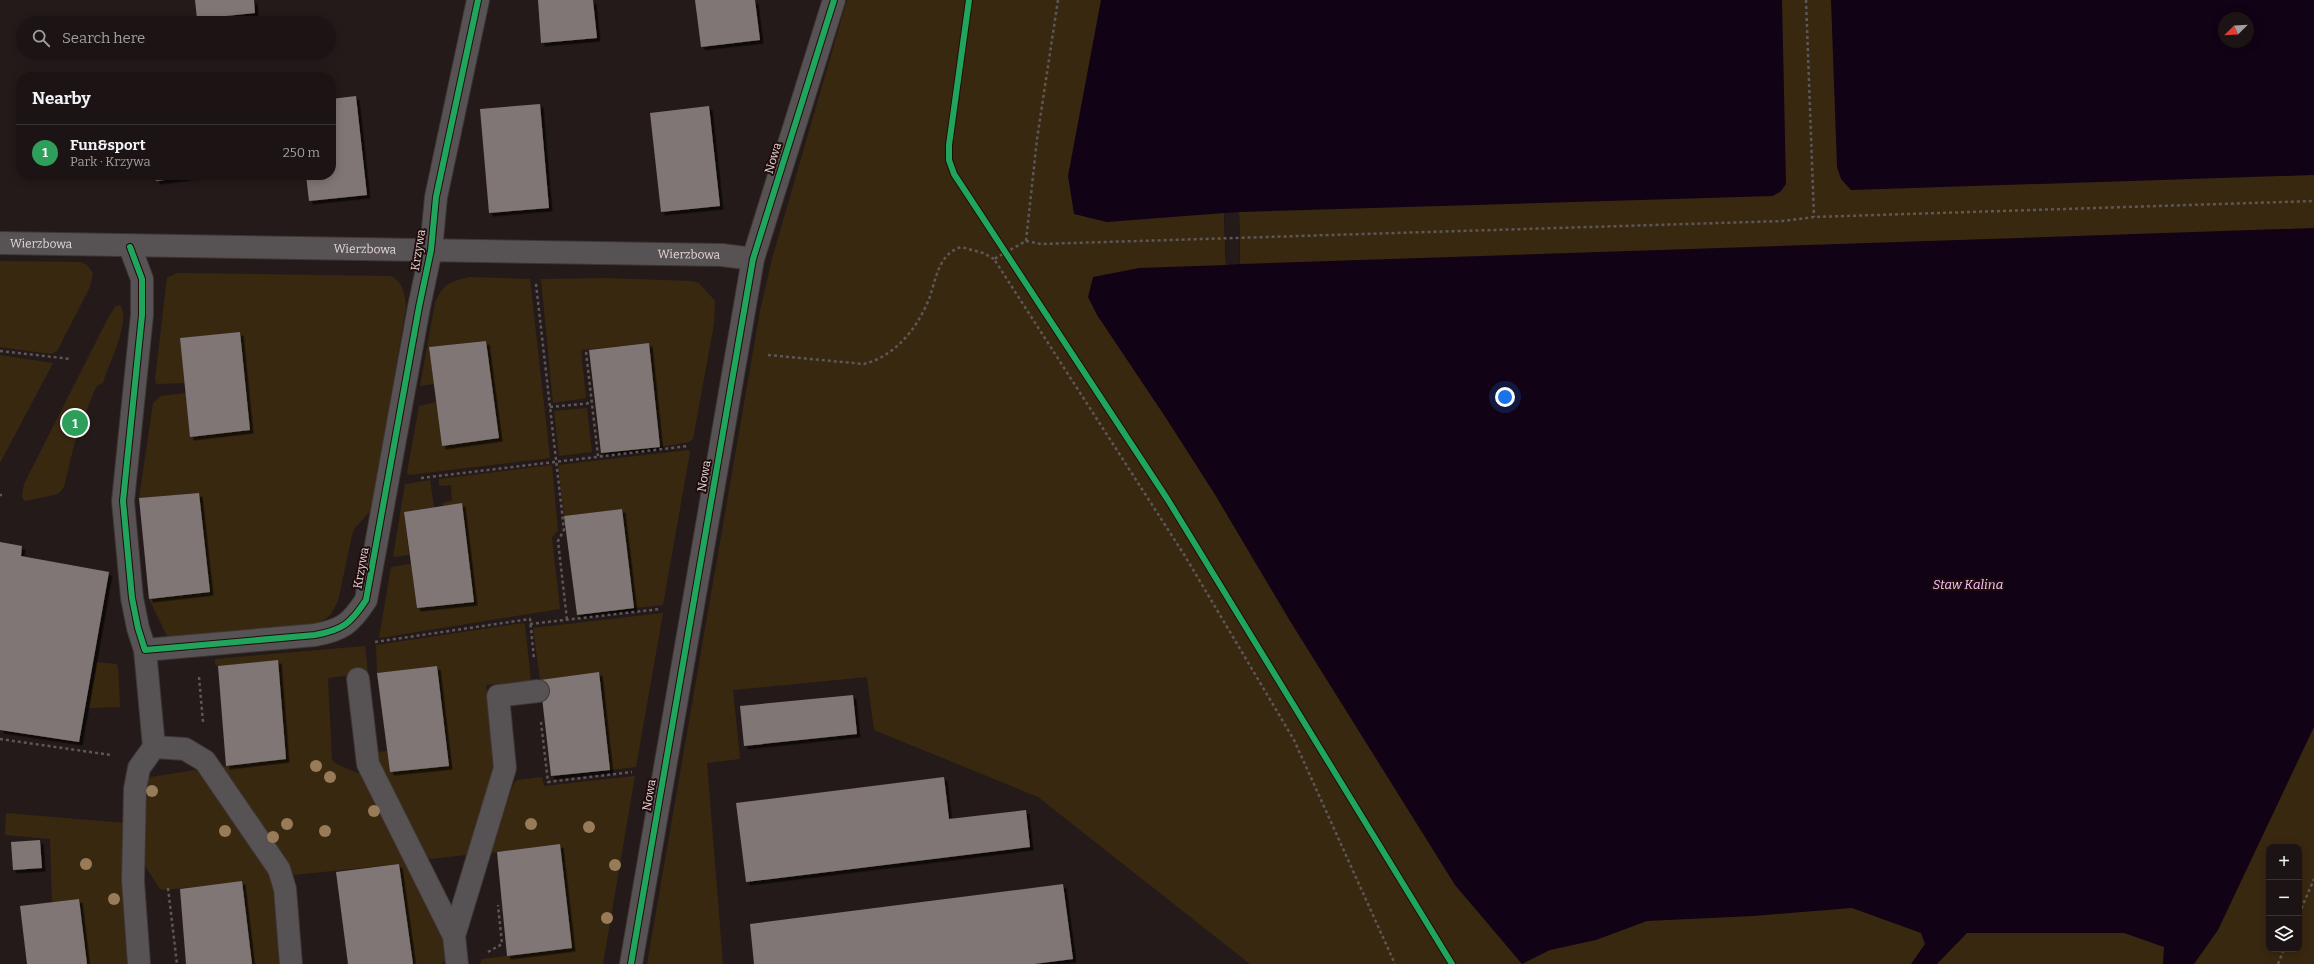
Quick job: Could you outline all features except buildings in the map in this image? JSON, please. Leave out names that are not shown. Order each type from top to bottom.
[{"type":"street","name":"Krzywa","points":[[145,650],[316,635],[336,631],[353,620],[366,600],[419,306],[431,250],[436,198],[478,0]]},
{"type":"street","name":"Nowa","points":[[631,964],[753,260],[834,0]]},
{"type":"street","name":"Wierzbowa","points":[[0,243],[130,247],[431,250],[722,256],[753,260]]},
{"type":"street","points":[[130,247],[142,279],[142,315],[123,501],[132,598],[138,628],[145,650],[154,747],[139,768],[135,789],[133,881],[139,964]]},
{"type":"street","points":[[358,679],[368,764],[454,936],[457,964]]},
{"type":"street","points":[[454,936],[505,768],[498,696],[538,691]]},
{"type":"street","points":[[154,747],[185,749],[205,761],[279,869],[284,889],[291,964]]},
{"type":"path","points":[[1026,241],[1037,139],[1058,0]]},
{"type":"path","points":[[1806,0],[1814,217]]},
{"type":"path","points":[[994,259],[1026,241],[1042,244],[1240,238],[1768,221],[1814,217],[2314,201]]},
{"type":"path","points":[[1001,246],[1010,259]]},
{"type":"path","points":[[737,352],[864,364],[873,362],[893,350],[911,331],[928,301],[947,254],[961,247],[983,253],[994,259],[1181,550],[1294,740],[1395,964]]},
{"type":"path","points":[[536,281],[564,530],[558,541],[567,620]]},
{"type":"path","points":[[0,350],[71,359]]},
{"type":"path","points":[[586,352],[598,456]]},
{"type":"path","points":[[550,407],[592,403]]},
{"type":"path","points":[[415,478],[692,445]]},
{"type":"path","points":[[530,624],[668,608]]},
{"type":"path","points":[[530,618],[548,782],[640,771]]},
{"type":"path","points":[[375,642],[376,634]]},
{"type":"path","points":[[0,739],[122,756],[154,747]]},
{"type":"path","points":[[2302,907],[2314,879]]},
{"type":"path","points":[[168,888],[177,964]]},
{"type":"path","points":[[2278,964],[2283,952]]},
{"type":"shaded area","points":[[847,0],[2314,0],[2314,964],[1250,964],[1038,797],[874,730],[867,677],[733,690],[740,759],[707,763],[723,964],[647,964],[760,311],[772,259]]},
{"type":"shaded area","points":[[0,261],[81,262],[87,265],[93,273],[90,287],[57,351],[51,354],[0,347]]},
{"type":"shaded area","points":[[177,273],[391,276],[401,285],[403,289],[406,307],[372,509],[355,528],[352,535],[338,601],[331,614],[324,620],[311,625],[171,637],[167,636],[149,599],[209,592],[199,493],[139,498],[153,403],[161,396],[186,393],[191,437],[250,429],[240,332],[180,338],[185,383],[156,384],[155,379],[167,278]]},
{"type":"shaded area","points":[[469,277],[530,279],[550,458],[409,475],[407,473],[419,406],[436,402],[442,446],[499,438],[486,341],[429,347],[434,384],[420,386],[435,303],[444,288],[456,280]]},
{"type":"shaded area","points":[[606,278],[691,281],[699,283],[715,301],[714,324],[693,439],[689,442],[660,447],[649,343],[581,350],[586,398],[553,403],[541,279]]},
{"type":"shaded area","points":[[120,305],[123,312],[123,321],[118,342],[103,383],[97,386],[93,394],[74,445],[64,487],[58,494],[25,501],[22,497],[24,484],[107,320],[115,307]]},
{"type":"shaded area","points":[[0,355],[53,363],[0,463]]},
{"type":"shaded area","points":[[587,408],[592,452],[559,456],[554,411]]},
{"type":"shaded area","points":[[689,450],[690,452],[663,605],[634,608],[622,509],[564,516],[558,465]]},
{"type":"shaded area","points":[[552,465],[558,531],[552,537],[560,609],[379,638],[391,567],[411,564],[417,608],[474,601],[462,504],[443,506],[442,503],[452,501],[451,485],[439,486],[439,479]]},
{"type":"shaded area","points":[[430,480],[434,507],[404,512],[409,555],[393,557],[405,484]]},
{"type":"shaded area","points":[[663,613],[636,767],[610,770],[599,672],[540,680],[533,628]]},
{"type":"shaded area","points":[[523,623],[525,625],[531,681],[486,685],[495,767],[469,852],[466,855],[431,859],[428,858],[379,766],[376,752],[387,751],[390,772],[448,765],[437,666],[377,673],[376,645]]},
{"type":"shaded area","points":[[365,646],[368,673],[328,678],[332,760],[336,764],[363,775],[446,941],[449,962],[443,962],[442,964],[413,964],[399,864],[294,875],[219,767],[286,759],[278,661],[218,666],[215,665],[215,659]]},
{"type":"shaded area","points":[[97,662],[116,664],[118,666],[120,707],[89,708]]},
{"type":"shaded area","points":[[195,770],[198,772],[269,873],[273,890],[281,964],[252,964],[242,882],[164,890],[160,889],[143,863],[144,778]]},
{"type":"shaded area","points":[[635,776],[603,964],[480,964],[482,959],[572,948],[560,844],[489,853],[514,783],[518,780],[542,777],[544,786]]},
{"type":"shaded area","points":[[6,813],[125,823],[128,964],[87,964],[79,899],[52,902],[50,839],[5,835]]},
{"type":"water","name":"Staw Kalina","points":[[1101,0],[1782,0],[1786,184],[1781,191],[1773,196],[1239,212],[1240,264],[2314,228],[2314,727],[2218,930],[2194,964],[2163,964],[2164,947],[2124,933],[1967,933],[1937,964],[1911,964],[1925,944],[1921,933],[1852,908],[1753,916],[1647,921],[1596,940],[1550,950],[1522,964],[1455,885],[1290,621],[1214,493],[1097,315],[1088,297],[1093,277],[1139,268],[1226,265],[1224,213],[1107,222],[1074,214],[1068,176]]},
{"type":"water","points":[[1831,0],[2314,0],[2314,175],[1851,190],[1841,179],[1837,167]]},
{"type":"pier","points":[[1239,212],[1240,264],[1226,265],[1224,213]]},
{"type":"cycle path","points":[[130,247],[142,279],[142,315],[123,501],[132,598],[138,628],[145,650],[315,635],[339,628],[351,620],[366,600],[419,307],[431,250],[436,197],[478,0]]},
{"type":"cycle path","points":[[631,964],[753,259],[834,0]]},
{"type":"cycle path","points":[[969,0],[949,145],[949,160],[954,174],[1168,500],[1452,964]]},
{"type":"place","name":"Fun&sport","points":[[75,423]]}]
